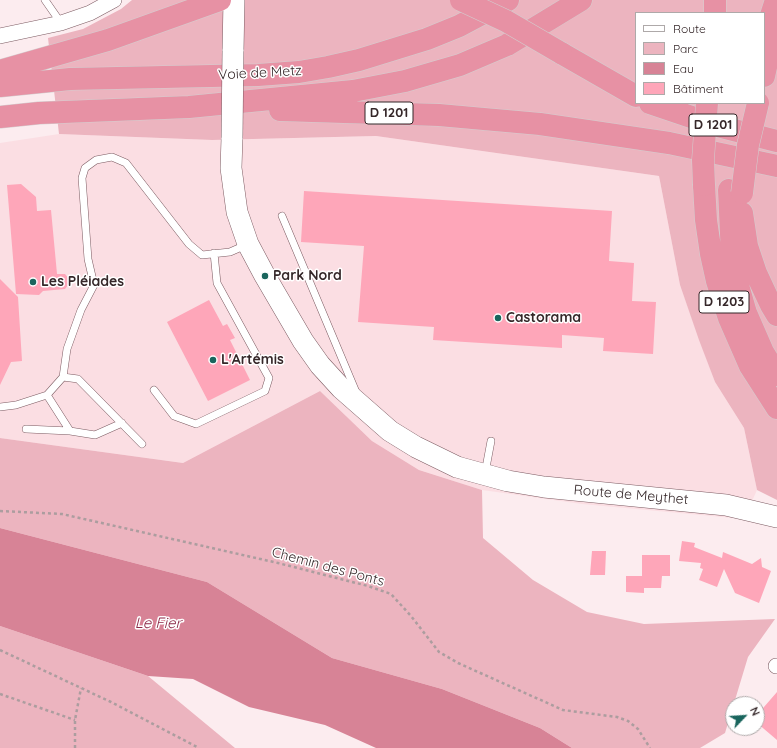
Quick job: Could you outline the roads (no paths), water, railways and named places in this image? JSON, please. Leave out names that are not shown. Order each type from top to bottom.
[{"type":"highway","points":[[0,71],[108,40],[220,0]]},
{"type":"highway","points":[[461,0],[506,21],[635,95]]},
{"type":"highway","name":"Voie de Metz","points":[[0,86],[70,79],[258,75],[321,68],[359,60],[427,39],[459,26],[508,0]]},
{"type":"highway","points":[[189,107],[353,91],[405,81],[460,65],[506,45],[581,0]]},
{"type":"highway","points":[[715,0],[715,12]]},
{"type":"highway","points":[[762,12],[764,0]]},
{"type":"highway","points":[[765,33],[776,0]]},
{"type":"highway","points":[[765,72],[777,18]]},
{"type":"highway","name":"D 1201","points":[[653,104],[718,126],[777,141]]},
{"type":"highway","name":"D 1203","points":[[707,104],[703,154],[704,185],[706,220],[717,281],[728,318],[750,366],[777,408]]},
{"type":"highway","name":"D 1203","points":[[744,104],[732,161],[735,191],[732,256],[737,282],[746,313],[763,352],[777,375]]},
{"type":"highway","points":[[758,104],[735,191],[747,246],[756,273],[770,305],[777,315]]},
{"type":"highway","name":"D 1201","points":[[0,117],[39,113],[189,107],[440,114],[589,130],[669,143],[777,166]]},
{"type":"street","points":[[0,36],[61,23],[90,13],[114,0]]},
{"type":"street","name":"Route de Meythet","points":[[233,10],[231,168],[234,200],[248,244],[303,341],[330,376],[364,410],[390,431],[416,447],[457,467],[485,476],[544,487],[726,505],[777,517]]},
{"type":"lane","points":[[45,0],[61,23]]},
{"type":"lane","points":[[0,407],[16,405],[47,395],[63,377],[70,343],[81,310],[94,284],[88,259],[82,178],[85,168],[96,160],[112,157],[126,163],[189,244],[202,255],[230,252],[248,244]]},
{"type":"lane","points":[[282,216],[364,410]]},
{"type":"lane","points":[[154,390],[174,416],[196,424],[265,391],[269,378],[217,283],[214,254]]},
{"type":"lane","points":[[63,377],[78,379],[142,444]]},
{"type":"lane","points":[[47,395],[70,431]]},
{"type":"lane","points":[[26,429],[70,431],[95,435],[122,423]]},
{"type":"lane","points":[[485,476],[491,441]]},
{"type":"water","name":"Le Fier","points":[[0,528],[207,582],[332,658],[442,689],[540,728],[572,748],[376,748],[325,725],[249,707],[193,679],[148,676],[0,626]]},
{"type":"place","name":"Park Nord","points":[[265,276]]},
{"type":"place","name":"Les Pléiades","points":[[33,282]]},
{"type":"place","name":"Castorama","points":[[498,318]]},
{"type":"place","name":"L'Artémis","points":[[213,360]]}]
